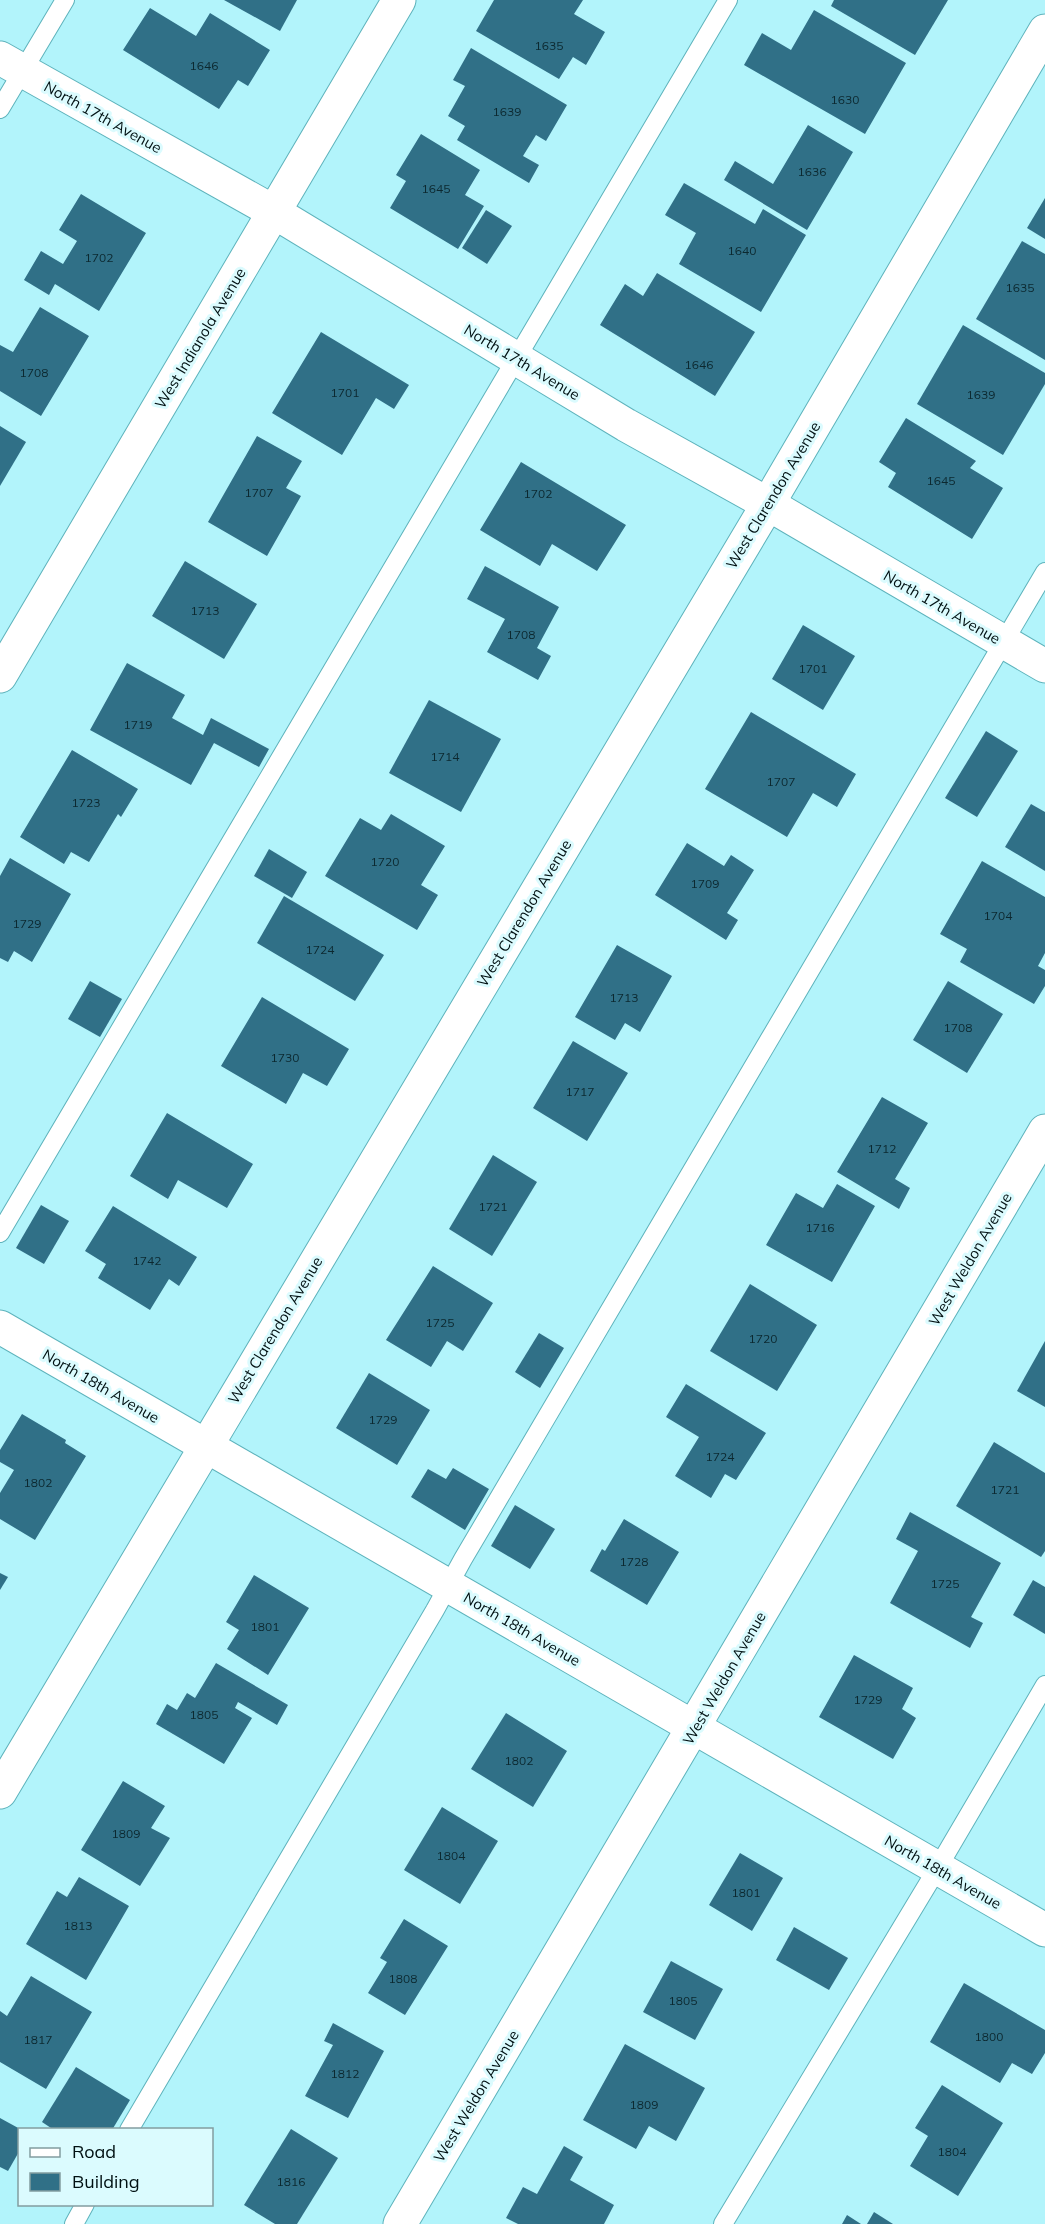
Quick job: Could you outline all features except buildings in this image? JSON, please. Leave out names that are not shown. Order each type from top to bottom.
[{"type":"street","name":"West Indianola Avenue","points":[[0,676],[399,0]]},
{"type":"street","name":"West Clarendon Avenue","points":[[0,1792],[768,504],[1045,31]]},
{"type":"street","name":"North 17th Avenue","points":[[11,64],[274,212],[626,425],[768,504],[1045,666]]},
{"type":"street","name":"West Weldon Avenue","points":[[400,2224],[1045,1131]]},
{"type":"street","name":"North 18th Avenue","points":[[0,1327],[1045,1930]]},
{"type":"lane","points":[[0,109],[11,64],[65,0]]},
{"type":"lane","points":[[0,1233],[728,0]]},
{"type":"lane","points":[[130,2128],[1045,572]]},
{"type":"lane","points":[[723,2224],[1045,1685]]},
{"type":"lane","points":[[74,2224],[84,2206]]}]
